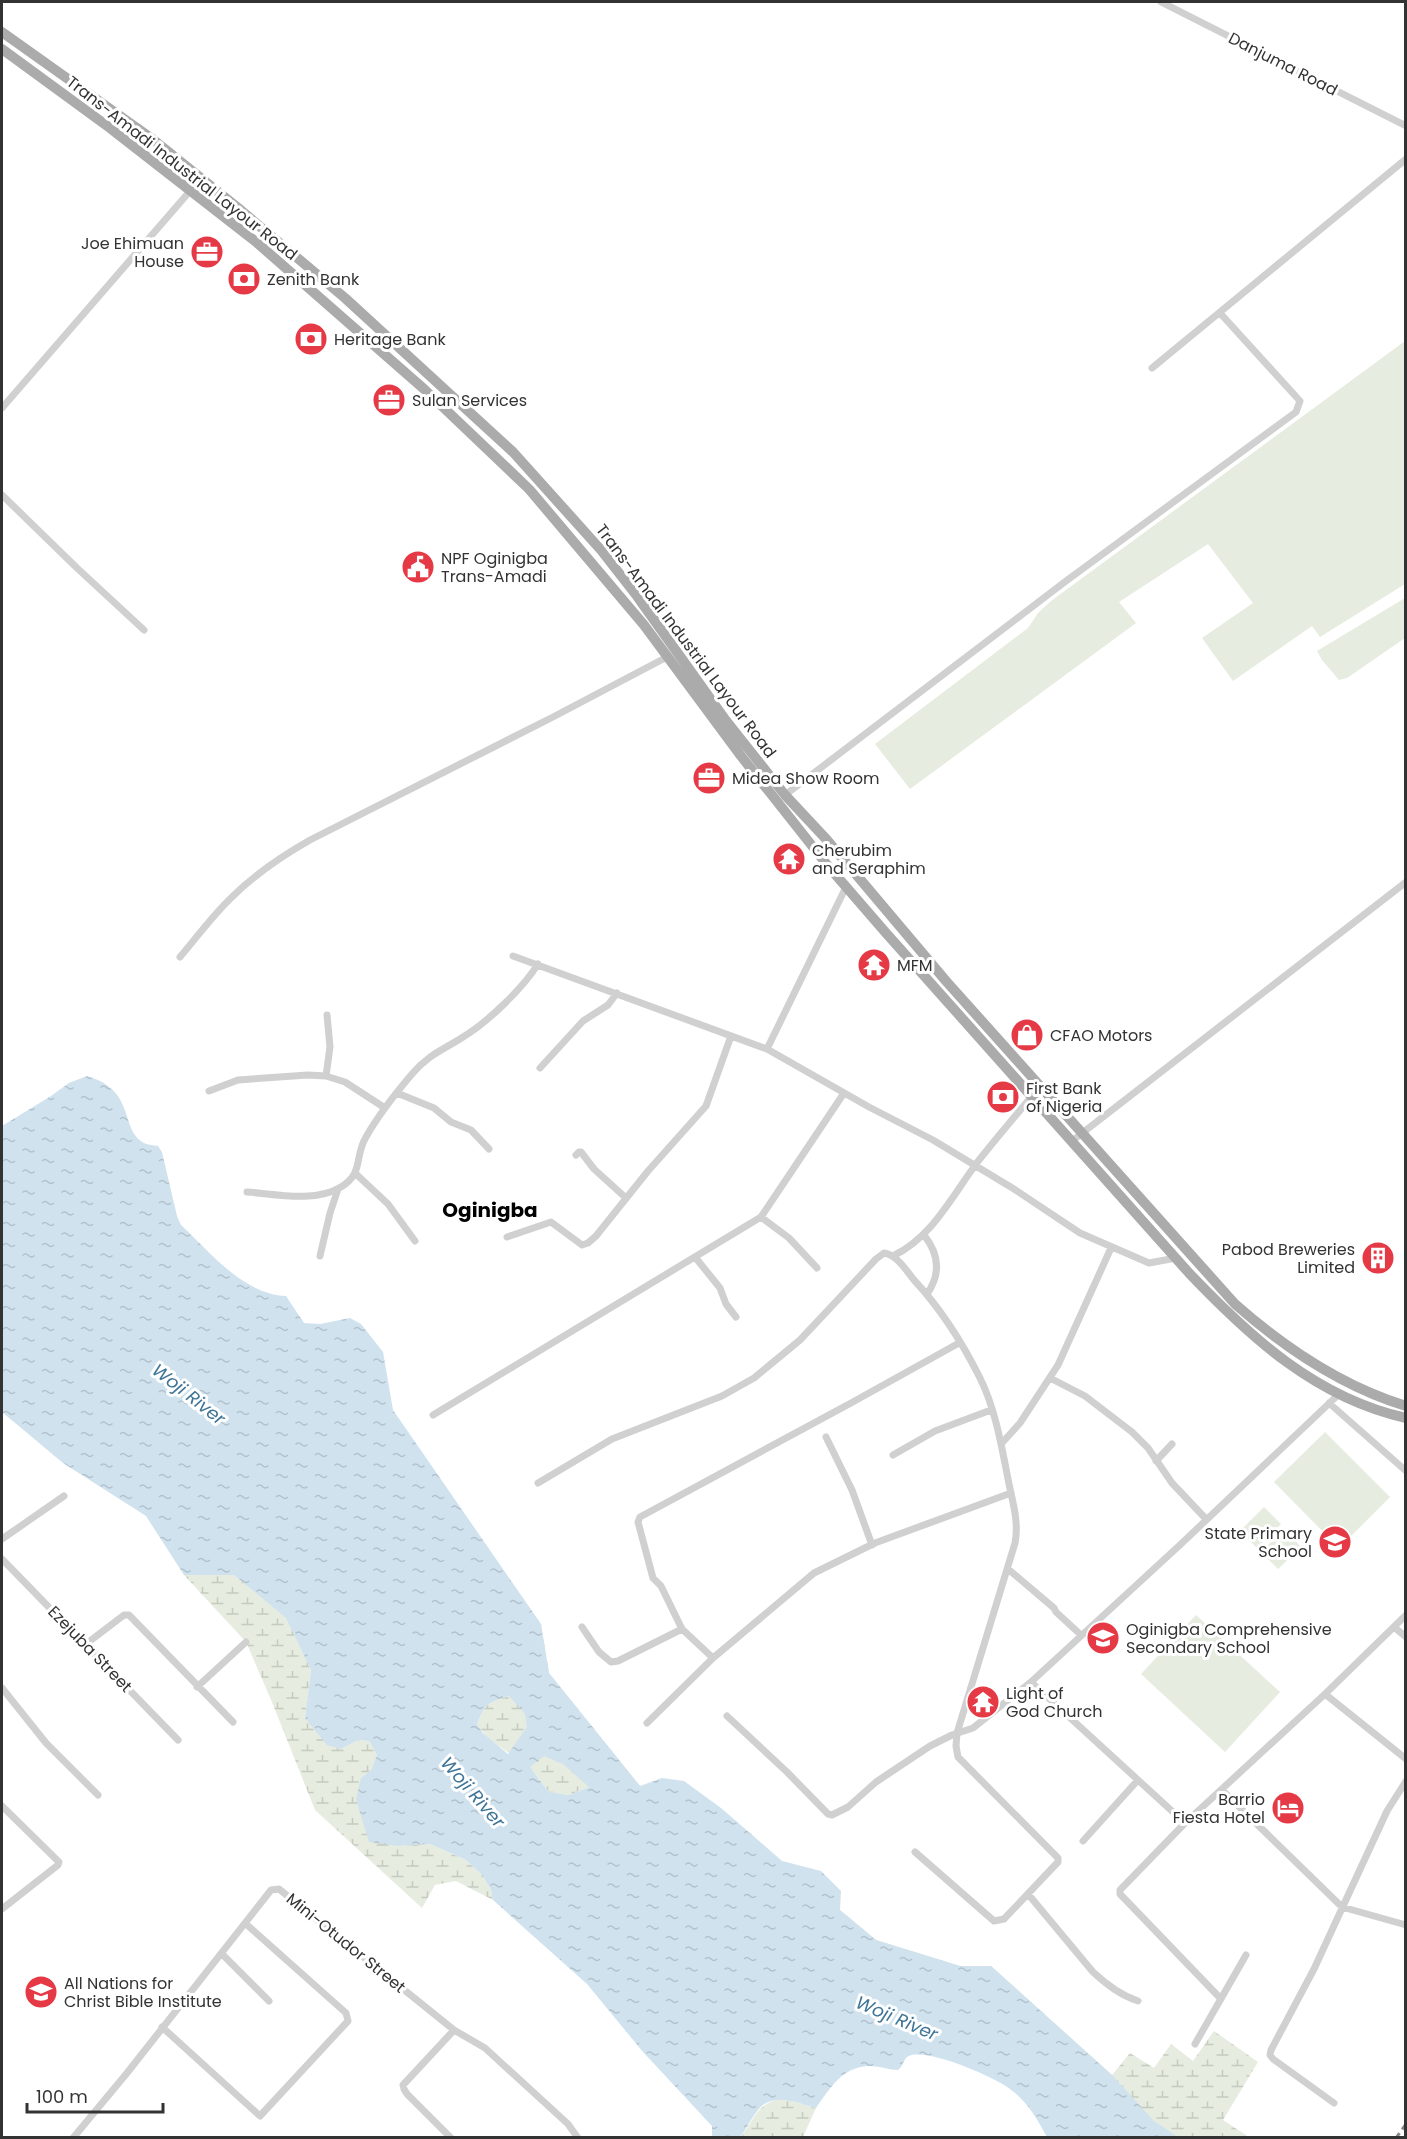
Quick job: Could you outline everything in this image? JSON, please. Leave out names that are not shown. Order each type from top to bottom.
[{"type":"main road","name":"Trans-Amadi Industrial Layour Road","points":[[2,32],[151,138],[238,208],[354,306],[513,452],[630,586],[724,718],[785,795],[827,840],[946,981],[1235,1304],[1260,1326],[1304,1358],[1361,1390],[1406,1406]]},
{"type":"main road","name":"Trans-Amadi Industrial Layour Road","points":[[2,49],[86,110],[255,241],[363,334],[502,462],[529,489],[609,582],[755,775],[846,887],[1176,1258],[1247,1331],[1278,1358],[1339,1394],[1391,1415],[1406,1418]]},
{"type":"main road","points":[[502,462],[513,452]]},
{"type":"street","name":"Danjuma Road","points":[[1161,2],[1406,126]]},
{"type":"street","points":[[1152,368],[1406,159]]},
{"type":"street","points":[[2,408],[190,190]]},
{"type":"street","points":[[785,795],[1066,581],[1296,412],[1299,401],[1220,313]]},
{"type":"street","points":[[2,495],[144,630]]},
{"type":"street","points":[[180,957],[231,897],[267,867],[287,854],[310,840],[667,657]]},
{"type":"street","points":[[1072,1142],[1406,882]]},
{"type":"street","points":[[767,1049],[846,887]]},
{"type":"street","points":[[513,956],[767,1049],[933,1140],[1060,1221],[1111,1248],[1149,1263],[1176,1258]]},
{"type":"street","points":[[247,1192],[309,1196],[338,1189],[351,1181],[356,1174],[365,1139],[397,1093],[435,1052],[471,1032],[506,1001],[531,975],[538,964]]},
{"type":"street","points":[[540,1068],[583,1021],[608,1005],[617,993]]},
{"type":"street","points":[[326,1076],[330,1047],[327,1015]]},
{"type":"street","points":[[507,1237],[551,1222],[578,1243],[582,1245],[588,1243],[706,1106],[731,1036]]},
{"type":"street","points":[[209,1090],[238,1080],[308,1075],[326,1076],[345,1082],[385,1108]]},
{"type":"street","points":[[397,1093],[434,1108],[451,1122],[471,1130],[489,1149]]},
{"type":"street","points":[[433,1415],[761,1216],[844,1093]]},
{"type":"street","points":[[893,1256],[911,1246],[924,1235],[975,1165],[1032,1096]]},
{"type":"street","points":[[576,1155],[582,1152],[594,1169],[626,1198]]},
{"type":"street","points":[[356,1174],[388,1204],[415,1241]]},
{"type":"street","points":[[320,1256],[338,1189]]},
{"type":"street","points":[[761,1216],[789,1238],[817,1268]]},
{"type":"street","points":[[924,1235],[929,1242],[937,1265],[937,1278],[927,1294]]},
{"type":"street","points":[[1001,1444],[1020,1423],[1050,1378],[1111,1248]]},
{"type":"street","points":[[538,1484],[620,1435],[712,1400],[754,1378],[800,1340],[876,1259],[884,1254],[893,1256],[927,1294],[956,1332],[959,1343],[980,1379],[1001,1444],[1017,1533],[957,1733],[958,1757],[1058,1858],[1058,1862],[1004,1919],[994,1921],[915,1852]]},
{"type":"street","points":[[695,1257],[720,1288],[726,1305],[736,1317]]},
{"type":"street","points":[[712,1658],[682,1629],[661,1586],[653,1578],[638,1522],[640,1517],[959,1343]]},
{"type":"street","points":[[1050,1378],[1084,1396],[1132,1432],[1149,1448],[1172,1483],[1206,1519]]},
{"type":"street","points":[[727,1716],[828,1814],[832,1815],[848,1807],[861,1794],[901,1765],[942,1739],[974,1728],[1031,1682],[1339,1394]]},
{"type":"street","points":[[1329,1403],[1406,1471]]},
{"type":"street","points":[[893,1455],[936,1431],[991,1410]]},
{"type":"street","points":[[825,1437],[852,1490],[872,1545]]},
{"type":"street","points":[[1156,1461],[1172,1444]]},
{"type":"street","points":[[647,1723],[712,1658],[810,1575],[872,1545],[1011,1493]]},
{"type":"street","points":[[2,1539],[64,1496]]},
{"type":"street","name":"Ezejuba Street","points":[[2,1559],[178,1740]]},
{"type":"street","points":[[1008,1569],[1054,1608],[1081,1635]]},
{"type":"street","points":[[86,1644],[127,1614],[233,1722]]},
{"type":"street","points":[[1221,1999],[1120,1894],[1119,1890],[1185,1823],[1325,1694],[1406,1615]]},
{"type":"street","points":[[582,1627],[599,1652],[611,1662],[618,1661],[682,1629]]},
{"type":"street","points":[[1394,1627],[1406,1637]]},
{"type":"street","points":[[197,1687],[246,1642]]},
{"type":"street","points":[[1031,1682],[1185,1823]]},
{"type":"street","points":[[2,1688],[45,1743],[98,1795]]},
{"type":"street","points":[[1325,1694],[1406,1759]]},
{"type":"street","points":[[1083,1841],[1138,1780]]},
{"type":"street","points":[[1334,2103],[1270,2055],[1271,2050],[1314,1968],[1387,1810],[1406,1781]]},
{"type":"street","points":[[1222,1790],[1342,1907],[1406,1925]]},
{"type":"street","points":[[2,1806],[57,1859],[58,1865],[2,1909]]},
{"type":"street","name":"Mini-Otudor Street","points":[[73,2138],[271,1890],[279,1889],[454,2030],[485,2048],[568,2124],[578,2138]]},
{"type":"street","points":[[1028,1894],[1105,1983],[1125,1997],[1138,2001]]},
{"type":"street","points":[[162,2027],[256,2114],[262,2115],[348,2020],[349,2018],[246,1924]]},
{"type":"street","points":[[222,1954],[269,2001]]},
{"type":"street","points":[[1195,2044],[1246,1955]]},
{"type":"street","points":[[452,2138],[407,2094],[403,2085],[454,2030]]},
{"type":"green space","points":[[1405,341],[1405,584],[1320,637],[1312,626],[1233,681],[1202,638],[1253,603],[1208,544],[1119,602],[1136,623],[910,789],[875,744],[1028,628],[1038,613],[1051,601]]},
{"type":"green space","points":[[1405,598],[1405,638],[1347,678],[1339,680],[1317,651]]},
{"type":"green space","points":[[1325,1432],[1390,1497],[1339,1548],[1274,1482]]},
{"type":"green space","points":[[1264,1507],[1281,1524],[1257,1548],[1240,1531]]},
{"type":"green space","points":[[1284,1529],[1301,1547],[1278,1569],[1261,1552]]},
{"type":"green space","points":[[184,1575],[234,1575],[286,1617],[311,1670],[305,1718],[341,1749],[358,1740],[369,1741],[377,1755],[371,1770],[361,1778],[398,1846],[430,1844],[466,1860],[482,1875],[491,1890],[493,1900],[456,1881],[435,1885],[422,1908],[315,1810],[246,1642]]},
{"type":"green space","points":[[1196,1615],[1280,1692],[1225,1752],[1141,1674]]},
{"type":"green space","points":[[541,1624],[549,1673],[640,1786],[589,1787],[569,1795],[549,1792],[528,1766],[494,1742],[477,1724],[488,1704],[509,1696]]},
{"type":"green space","points":[[840,1910],[876,1940],[960,1966],[991,1966],[1112,2075],[1130,2053],[1154,2068],[1171,2044],[1193,2061],[1214,2031],[1258,2062],[1223,2120],[1249,2137],[1167,2137],[917,1985]]},
{"type":"green space","points":[[781,2098],[816,2108],[803,2137],[740,2138],[760,2109]]},
{"type":"water","name":"Woji River","points":[[87,1076],[103,1083],[113,1091],[125,1110],[136,1137],[144,1143],[158,1146],[162,1152],[181,1225],[229,1270],[256,1288],[270,1294],[286,1296],[304,1323],[320,1324],[350,1318],[361,1324],[383,1352],[393,1410],[541,1624],[549,1673],[640,1786],[662,1778],[684,1781],[721,1808],[782,1861],[821,1871],[841,1891],[840,1910],[876,1940],[960,1966],[991,1966],[1112,2075],[1154,2121],[1178,2137],[1047,2137],[1027,2105],[1010,2089],[961,2065],[931,2056],[918,2055],[907,2057],[898,2070],[870,2066],[852,2070],[838,2080],[816,2108],[793,2101],[771,2101],[758,2110],[740,2137],[712,2137],[712,2126],[643,2052],[587,1984],[493,1900],[491,1890],[482,1875],[466,1860],[430,1844],[398,1846],[369,1842],[356,1799],[361,1778],[371,1770],[377,1755],[369,1741],[358,1740],[341,1749],[327,1745],[305,1718],[311,1670],[286,1618],[234,1575],[184,1575],[146,1516],[63,1463],[2,1412],[2,1126],[69,1083]],"holes":[[[509,1696],[525,1714],[527,1727],[508,1754],[483,1733],[477,1724],[488,1704]],[[544,1756],[563,1764],[589,1787],[569,1795],[549,1792],[530,1767]]]},
{"type":"railway","points":[[1396,2138],[1406,2124]]},
{"type":"place","name":"Joe Ehimuan House","points":[[207,252]]},
{"type":"place","name":"Zenith Bank","points":[[244,279]]},
{"type":"place","name":"Heritage Bank","points":[[311,339]]},
{"type":"place","name":"Sulan Services","points":[[389,400]]},
{"type":"place","name":"NPF Oginigba Trans-Amadi","points":[[418,567]]},
{"type":"place","name":"Midea Show Room","points":[[709,778]]},
{"type":"place","name":"Cherubim and Seraphim","points":[[789,859]]},
{"type":"place","name":"MFM","points":[[874,965]]},
{"type":"place","name":"CFAO Motors","points":[[1027,1035]]},
{"type":"place","name":"First Bank of Nigeria","points":[[1003,1097]]},
{"type":"place","name":"Pabod Breweries Limited","points":[[1378,1258]]},
{"type":"place","name":"State Primary School","points":[[1335,1542]]},
{"type":"place","name":"Oginigba Comprehensive Secondary School","points":[[1103,1638]]},
{"type":"place","name":"Light of God Church","points":[[983,1702]]},
{"type":"place","name":"Barrio Fiesta Hotel","points":[[1288,1808]]},
{"type":"place","name":"All Nations for Christ Bible Institute","points":[[41,1992]]},
{"type":"district","name":"Oginigba","points":[[490,1210]]}]
